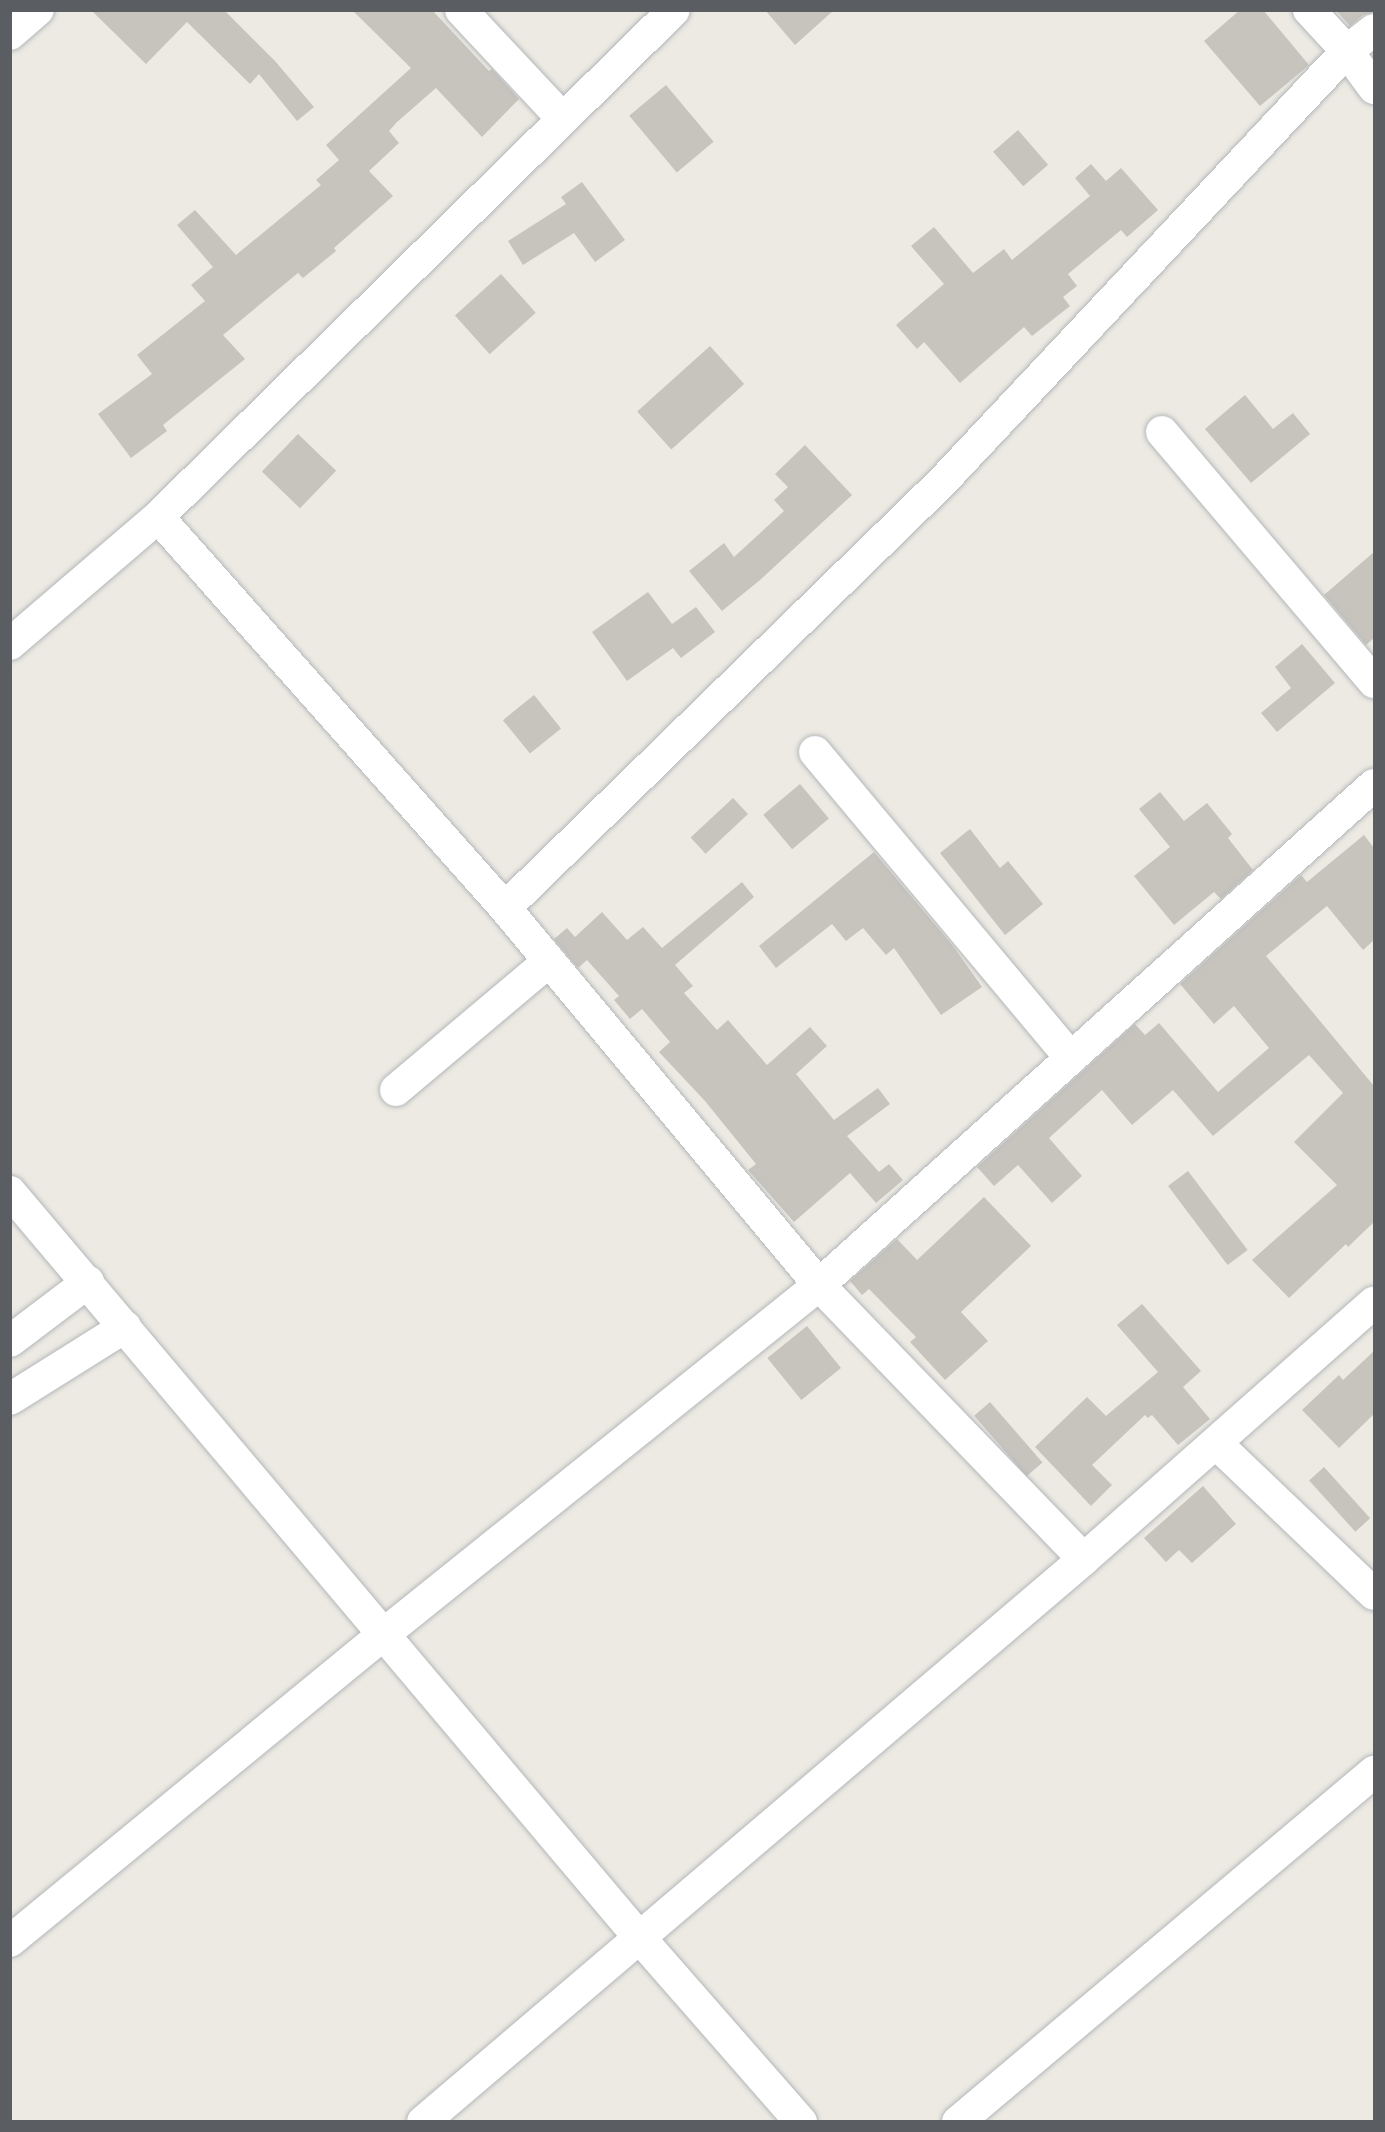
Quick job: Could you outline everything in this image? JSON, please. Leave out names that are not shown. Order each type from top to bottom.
[{"type":"street","points":[[10,34],[38,10]]},
{"type":"street","points":[[461,10],[563,119]]},
{"type":"street","points":[[10,644],[158,517],[674,10]]},
{"type":"street","points":[[1309,10],[1347,51],[1374,88]]},
{"type":"street","points":[[505,908],[943,481],[1347,51],[1374,30]]},
{"type":"street","points":[[1162,432],[1374,682]]},
{"type":"street","points":[[158,517],[505,908],[819,1285],[1084,1559]]},
{"type":"street","points":[[815,752],[1071,1058]]},
{"type":"street","points":[[10,1941],[384,1634],[819,1285],[1374,785]]},
{"type":"street","points":[[396,1090],[549,961]]},
{"type":"street","points":[[10,1192],[639,1937],[801,2121]]},
{"type":"street","points":[[10,1341],[88,1282]]},
{"type":"street","points":[[423,2121],[1084,1559],[1374,1302]]},
{"type":"street","points":[[10,1399],[125,1327]]},
{"type":"street","points":[[1217,1443],[1374,1594]]},
{"type":"street","points":[[958,2121],[1374,1772]]},
{"type":"building","points":[[91,10],[224,10],[275,61],[314,107],[297,121],[259,74],[250,84],[187,22],[146,64]]},
{"type":"building","points":[[352,10],[432,10],[489,71],[492,69],[519,99],[482,137],[436,88],[397,122],[389,131],[399,143],[369,171],[393,196],[334,248],[336,251],[303,278],[298,273],[223,335],[245,359],[163,425],[167,431],[131,458],[98,414],[152,374],[137,355],[205,301],[191,285],[213,267],[177,225],[195,210],[236,255],[321,185],[316,180],[339,160],[326,145],[411,68]]},
{"type":"building","points":[[765,10],[834,10],[795,45]]},
{"type":"building","points":[[1240,10],[1263,10],[1309,65],[1260,106],[1204,41]]},
{"type":"building","points":[[1336,10],[1374,10],[1374,12],[1363,15],[1350,26]]},
{"type":"building","points":[[666,85],[714,142],[677,173],[629,116]]},
{"type":"building","points":[[1018,130],[1048,165],[1023,186],[993,152]]},
{"type":"building","points":[[1091,164],[1106,181],[1121,168],[1158,210],[1127,237],[1121,230],[1068,274],[1077,286],[1063,297],[1070,306],[1032,336],[1024,327],[960,383],[924,342],[917,349],[896,325],[944,284],[911,246],[934,227],[973,273],[1004,249],[1012,260],[1090,196],[1075,178]]},
{"type":"building","points":[[582,182],[625,240],[595,262],[574,233],[523,265],[508,241],[566,204],[561,197]]},
{"type":"building","points":[[501,274],[536,313],[490,354],[455,315]]},
{"type":"building","points":[[710,346],[744,384],[671,449],[637,412]]},
{"type":"building","points":[[1245,395],[1273,429],[1293,413],[1310,434],[1251,483],[1205,429]]},
{"type":"building","points":[[298,434],[336,471],[300,508],[262,471]]},
{"type":"building","points":[[805,445],[852,495],[760,580],[722,611],[689,571],[724,543],[734,557],[784,511],[774,500],[788,487],[775,474]]},
{"type":"building","points":[[1374,552],[1374,638],[1366,645],[1324,595]]},
{"type":"building","points":[[648,592],[672,624],[696,607],[715,632],[681,658],[673,648],[627,681],[592,632]]},
{"type":"building","points":[[1302,644],[1335,683],[1277,732],[1261,713],[1291,688],[1275,667]]},
{"type":"building","points":[[534,695],[561,728],[530,754],[503,720]]},
{"type":"building","points":[[800,784],[829,818],[792,849],[763,815]]},
{"type":"building","points":[[1160,792],[1184,821],[1207,803],[1232,834],[1228,838],[1253,870],[1221,899],[1214,892],[1174,925],[1134,876],[1170,847],[1139,809]]},
{"type":"building","points":[[733,798],[748,814],[706,854],[691,838]]},
{"type":"building","points":[[970,829],[1000,868],[1008,861],[1043,904],[1005,935],[940,853]]},
{"type":"building","points":[[1364,835],[1374,848],[1374,940],[1363,950],[1327,906],[1266,956],[1374,1086],[1374,1222],[1348,1247],[1346,1244],[1289,1298],[1252,1260],[1337,1185],[1294,1142],[1343,1093],[1309,1055],[1213,1136],[1173,1090],[1132,1125],[1102,1090],[1049,1138],[1082,1176],[1052,1203],[1018,1165],[994,1186],[977,1167],[1135,1024],[1145,1035],[1159,1023],[1218,1092],[1269,1048],[1234,1006],[1214,1024],[1180,984],[1301,875],[1307,882]]},
{"type":"building","points":[[874,852],[953,946],[982,987],[941,1015],[894,948],[886,955],[863,928],[846,941],[832,924],[776,968],[759,946]]},
{"type":"building","points":[[742,882],[754,897],[675,965],[693,986],[684,993],[717,1030],[728,1020],[767,1065],[810,1027],[827,1046],[796,1074],[834,1120],[878,1088],[890,1104],[847,1136],[879,1172],[889,1164],[903,1180],[876,1203],[850,1173],[794,1222],[748,1170],[756,1164],[705,1101],[659,1052],[670,1042],[642,1009],[630,1019],[614,1000],[619,996],[587,960],[578,968],[554,939],[567,928],[575,937],[602,912],[627,940],[643,927],[662,948]]},
{"type":"building","points":[[1188,1171],[1248,1250],[1228,1265],[1168,1186]]},
{"type":"building","points":[[984,1197],[1031,1246],[961,1312],[988,1341],[945,1380],[910,1342],[916,1337],[869,1289],[862,1295],[850,1281],[897,1239],[917,1260]]},
{"type":"building","points":[[1142,1304],[1201,1371],[1183,1387],[1210,1419],[1178,1445],[1152,1415],[1148,1418],[1145,1415],[1092,1465],[1112,1485],[1091,1506],[1035,1447],[1087,1397],[1106,1416],[1158,1372],[1117,1325]]},
{"type":"building","points":[[807,1326],[841,1368],[801,1400],[767,1358]]},
{"type":"building","points":[[1374,1351],[1374,1414],[1339,1448],[1302,1410],[1339,1375],[1343,1380]]},
{"type":"building","points":[[990,1402],[1042,1462],[1027,1476],[974,1416]]},
{"type":"building","points":[[1324,1467],[1370,1518],[1355,1532],[1309,1480]]},
{"type":"building","points":[[1203,1486],[1236,1524],[1192,1563],[1179,1550],[1166,1562],[1144,1538]]}]
